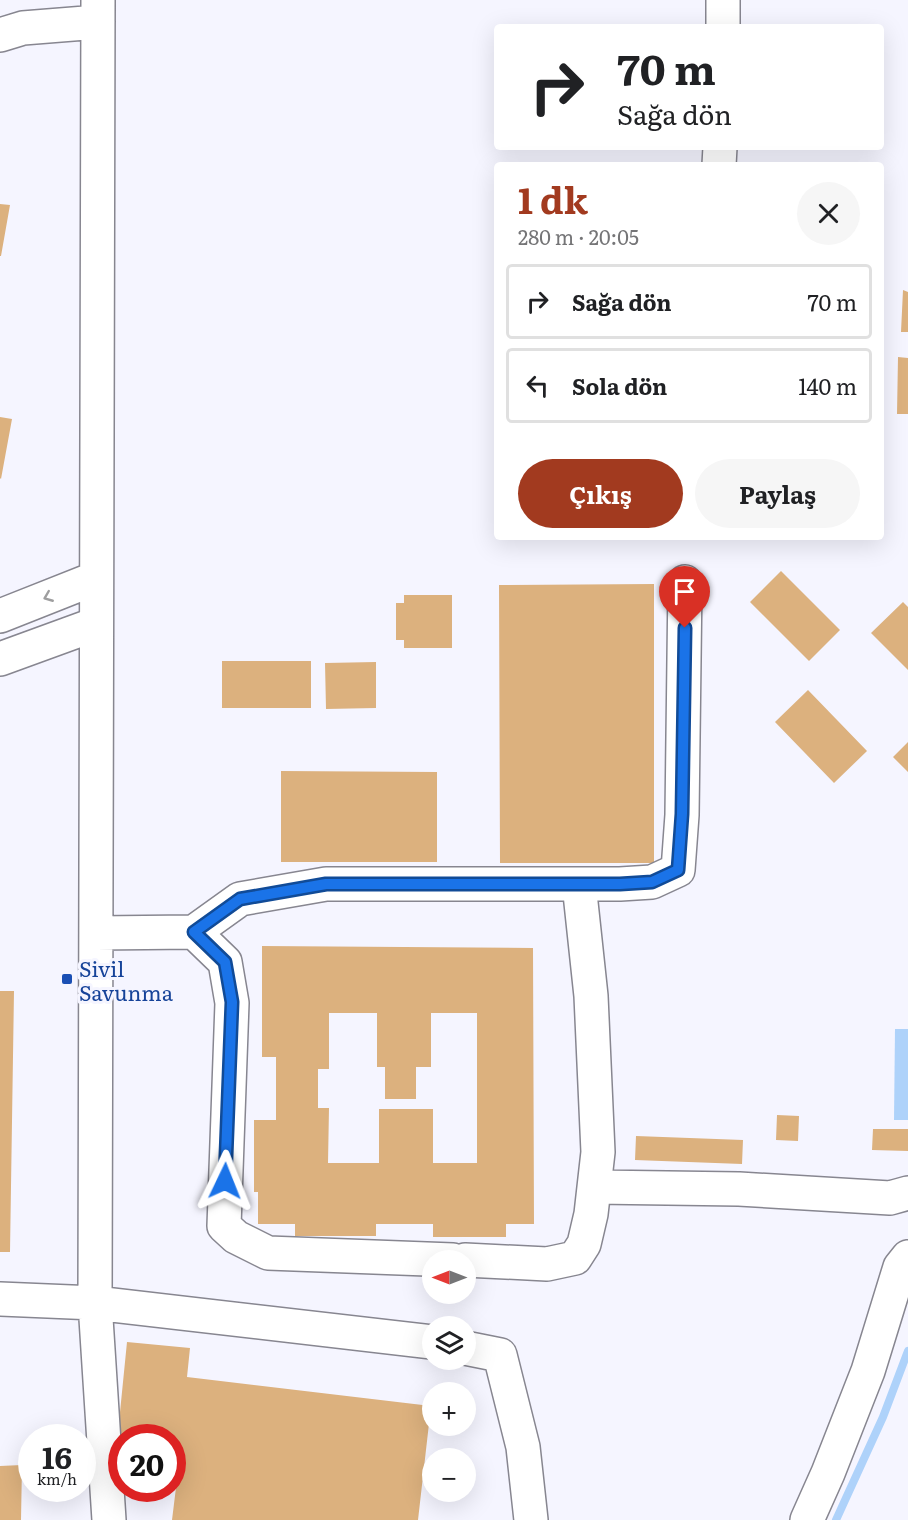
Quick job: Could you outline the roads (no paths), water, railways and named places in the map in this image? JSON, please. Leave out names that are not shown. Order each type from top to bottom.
[{"type":"street","points":[[723,0],[723,24]]},
{"type":"street","points":[[0,35],[98,11],[95,1303],[109,1520]]},
{"type":"street","points":[[0,616],[96,578]]},
{"type":"street","points":[[96,933],[194,932],[240,899],[326,884],[652,882],[678,870],[682,814],[685,582]]},
{"type":"street","points":[[0,659],[96,624]]},
{"type":"street","points":[[476,1261],[547,1264],[574,1258],[584,1244],[591,1214],[598,1152],[591,996],[579,884]]},
{"type":"street","points":[[194,932],[225,962],[232,1002],[224,1226],[236,1237],[268,1253],[422,1259]]},
{"type":"street","points":[[595,1187],[739,1189],[890,1198],[908,1193]]},
{"type":"street","points":[[807,1520],[868,1371],[900,1268],[908,1257]]},
{"type":"street","points":[[0,1299],[95,1303],[422,1341]]},
{"type":"street","points":[[476,1350],[500,1354],[523,1447],[531,1520]]},
{"type":"water","points":[[895,1029],[908,1029],[908,1120],[894,1120]]},
{"type":"waterway","points":[[836,1520],[883,1417],[908,1351]]},
{"type":"place","name":"Sivil Savunma","points":[[67,979]]}]
